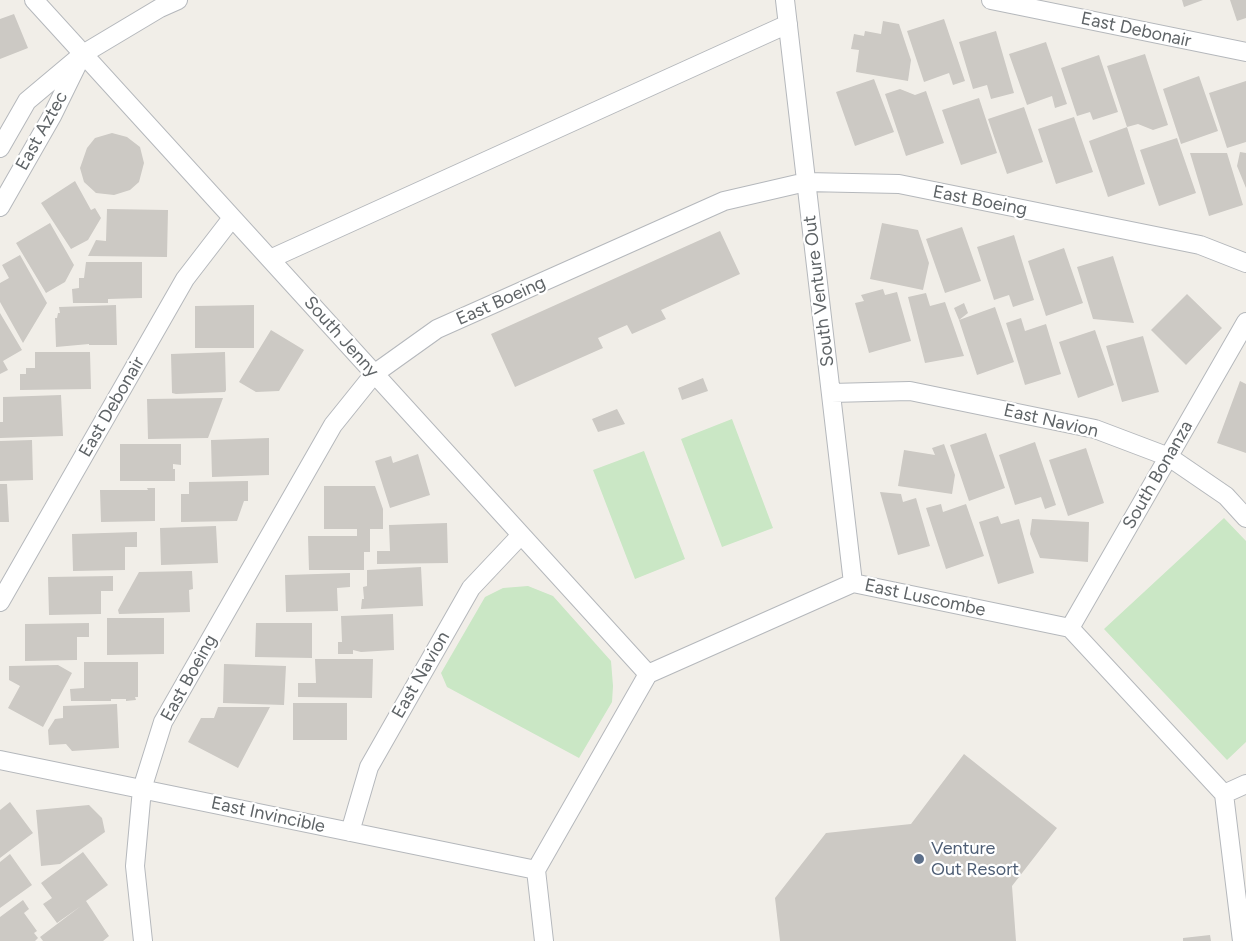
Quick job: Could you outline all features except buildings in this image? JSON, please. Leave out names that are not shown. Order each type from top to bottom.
[{"type":"lane","name":"South Jenny","points":[[33,0],[648,674]]},
{"type":"lane","name":"East Aztec","points":[[0,148],[27,100],[83,54],[160,8],[178,0]]},
{"type":"lane","name":"South Venture Out","points":[[785,0],[853,583]]},
{"type":"lane","name":"East Debonair","points":[[991,0],[1246,52]]},
{"type":"lane","points":[[270,259],[788,24]]},
{"type":"lane","name":"East Aztec","points":[[0,207],[52,116],[83,54]]},
{"type":"lane","name":"East Boeing","points":[[143,941],[135,866],[142,789],[163,722],[333,425],[375,374],[437,329],[724,201],[806,182],[899,184],[1200,245],[1246,263]]},
{"type":"lane","name":"East Debonair","points":[[0,602],[185,279],[232,218]]},
{"type":"lane","name":"South Bonanza","points":[[1070,628],[1246,322]]},
{"type":"lane","name":"East Navion","points":[[831,393],[910,391],[1095,429],[1169,457],[1226,496],[1246,518]]},
{"type":"lane","name":"East Navion","points":[[350,832],[369,767],[471,588],[521,535]]},
{"type":"lane","name":"East Luscombe","points":[[648,674],[853,583],[1070,628]]},
{"type":"lane","points":[[1070,628],[1224,794],[1242,941]]},
{"type":"lane","points":[[544,941],[536,870],[648,674]]},
{"type":"lane","name":"East Invincible","points":[[0,759],[536,870]]},
{"type":"lane","points":[[1224,794],[1246,784]]},
{"type":"green space","points":[[732,419],[773,528],[722,547],[681,439]]},
{"type":"green space","points":[[644,451],[685,559],[635,579],[593,470]]},
{"type":"green space","points":[[1224,518],[1246,541],[1246,742],[1227,760],[1104,629]]},
{"type":"green space","points":[[528,586],[553,596],[611,661],[612,702],[579,758],[447,687],[441,673],[485,597],[503,588]]},
{"type":"place","name":"Venture Out Resort","points":[[919,859]]}]
